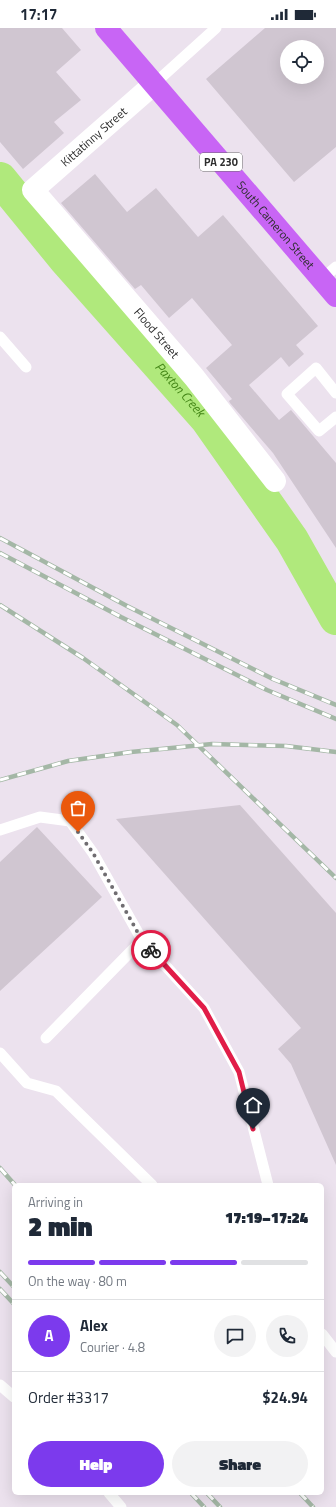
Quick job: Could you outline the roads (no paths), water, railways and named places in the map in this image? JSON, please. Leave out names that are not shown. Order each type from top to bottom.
[{"type":"highway","name":"South Cameron Street","points":[[111,30],[154,84],[329,273],[336,296]]},
{"type":"street","name":"Kittatinny Street","points":[[33,190],[154,84]]},
{"type":"street","name":"Flood Street","points":[[33,190],[194,377],[275,481]]},
{"type":"lane","points":[[154,84],[216,28]]},
{"type":"lane","points":[[0,338],[26,367]]},
{"type":"lane","points":[[336,393],[316,368],[287,394],[319,431],[336,417]]},
{"type":"lane","points":[[0,830],[40,817],[70,821],[93,853],[142,940],[204,1008],[239,1072],[267,1183]]},
{"type":"lane","points":[[46,1038],[142,940]]},
{"type":"lane","points":[[0,1053],[27,1083],[56,1091],[150,1183]]},
{"type":"lane","points":[[324,1337],[336,1352]]},
{"type":"lane","points":[[0,1385],[12,1395]]},
{"type":"lane","points":[[111,1495],[121,1507]]},
{"type":"waterway","name":"Paxton Creek","points":[[0,179],[66,260],[207,419],[292,540],[336,618]]},
{"type":"railway","points":[[0,538],[127,606],[273,679],[336,705]]},
{"type":"railway","points":[[0,553],[121,617],[267,690],[336,719]]},
{"type":"railway","points":[[0,605],[83,658],[177,725],[336,878]]},
{"type":"railway","points":[[0,780],[68,761],[131,752],[212,744],[286,746],[336,752]]},
{"type":"railway","points":[[0,1168],[13,1183]]},
{"type":"railway","points":[[0,1272],[12,1285]]},
{"type":"railway","points":[[0,1289],[12,1302]]},
{"type":"railway","points":[[193,1495],[204,1507]]},
{"type":"railway","points":[[209,1495],[220,1507]]},
{"type":"railway","points":[[302,1495],[313,1507]]}]
